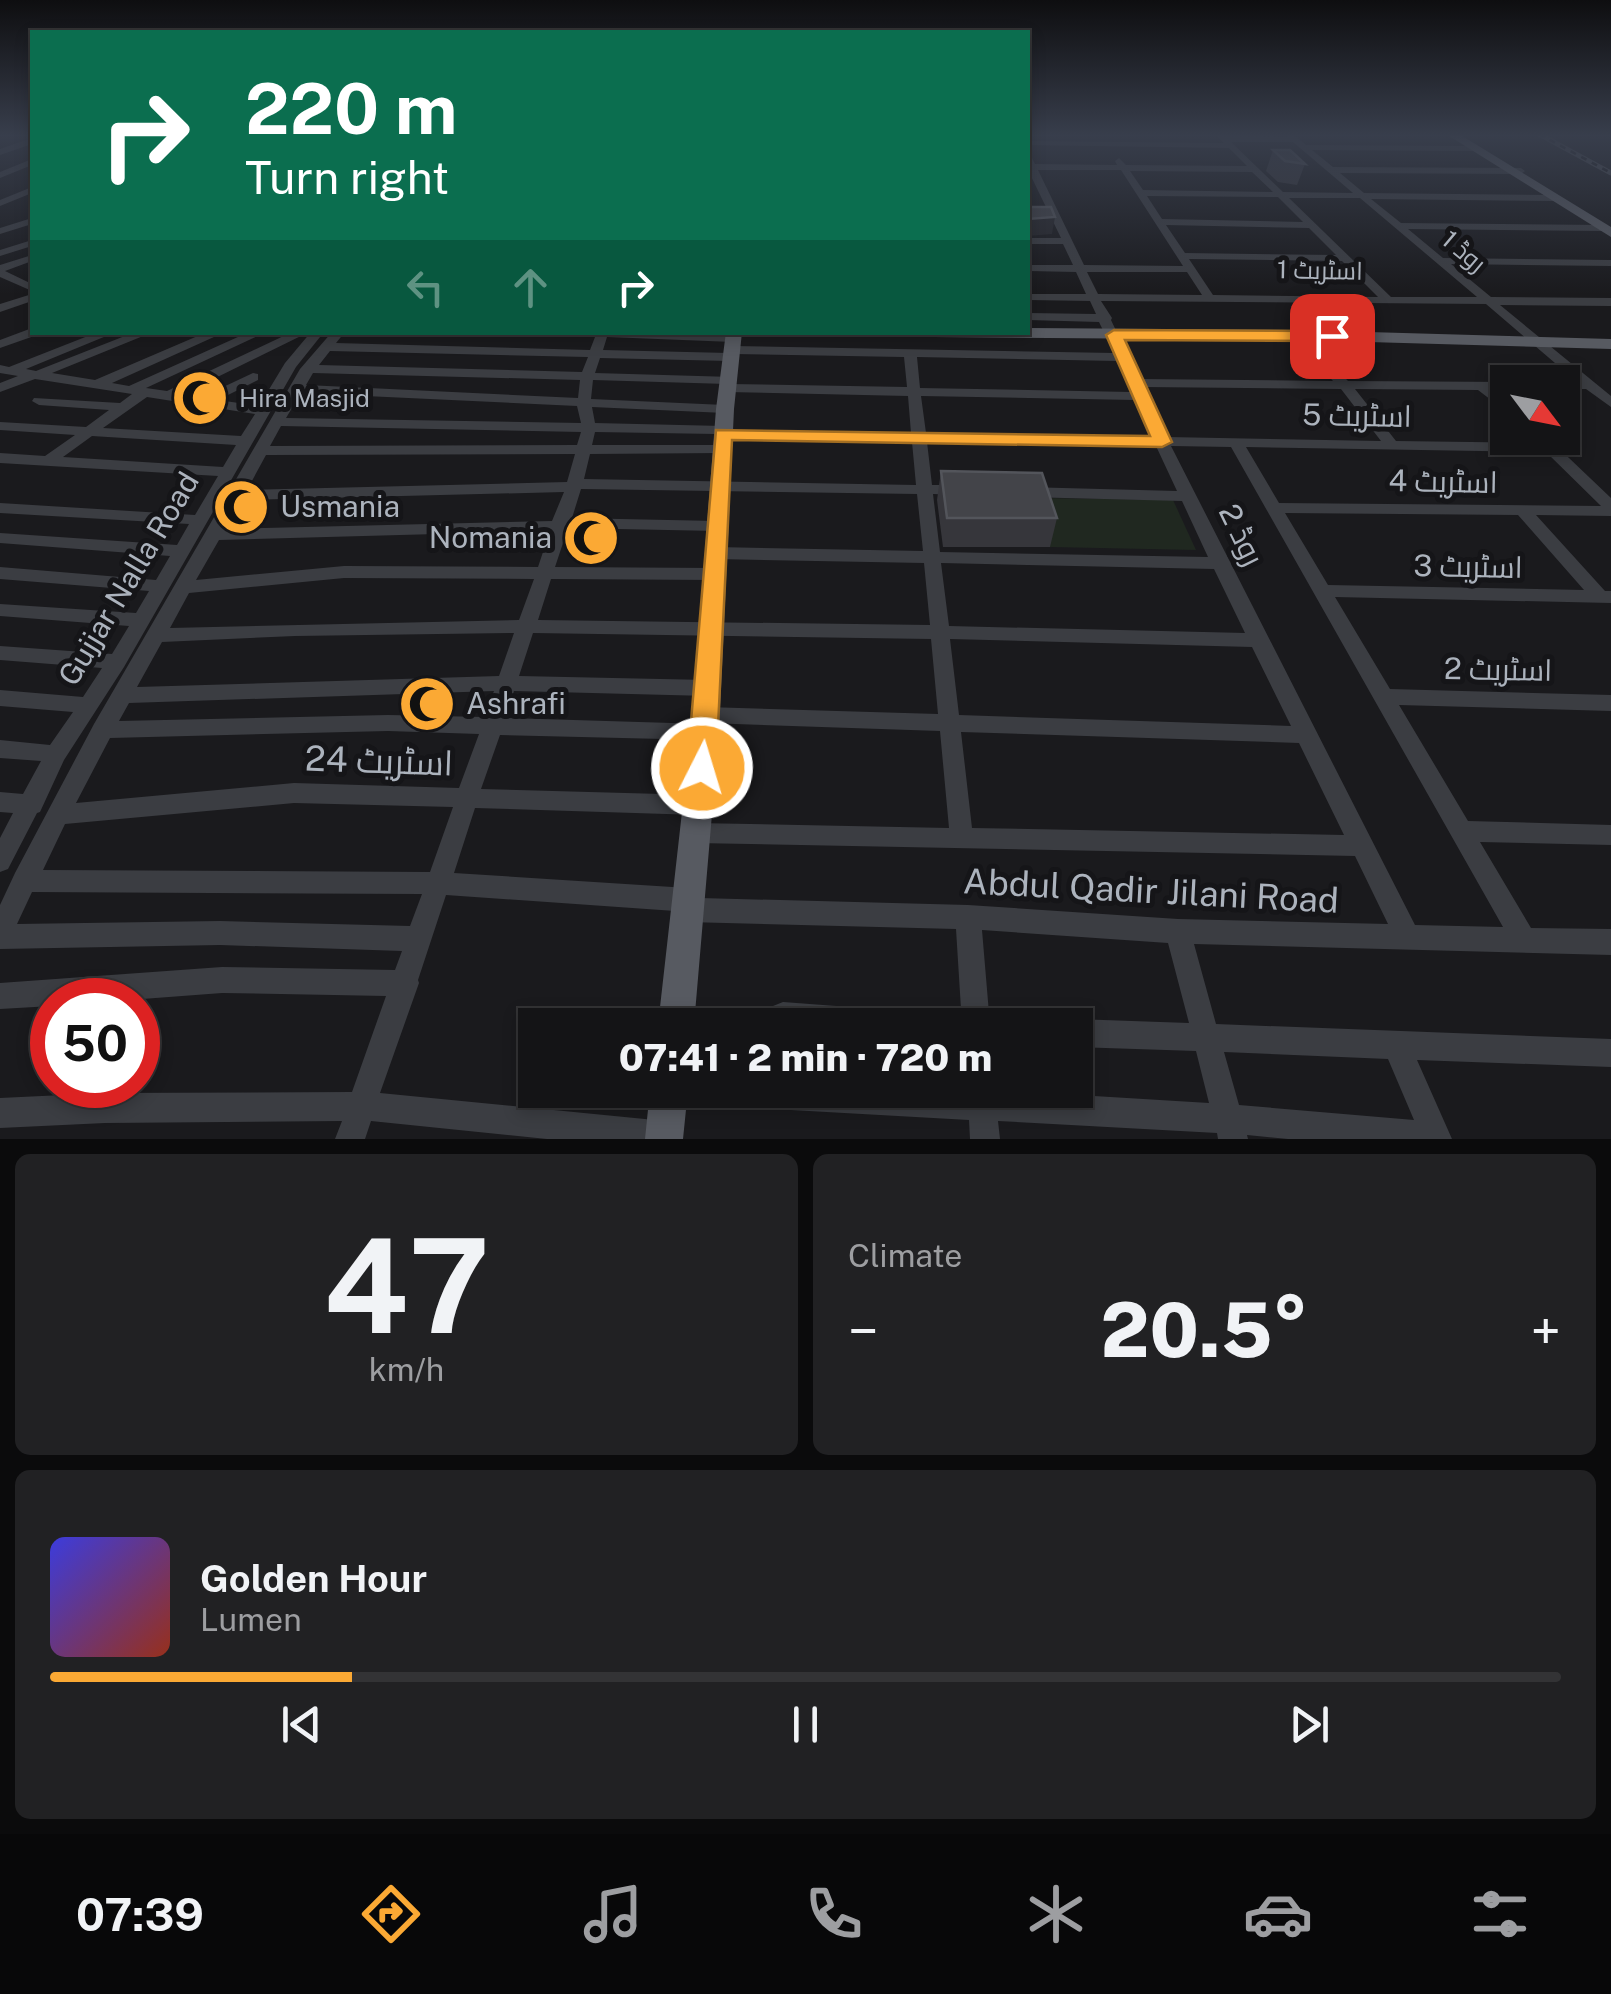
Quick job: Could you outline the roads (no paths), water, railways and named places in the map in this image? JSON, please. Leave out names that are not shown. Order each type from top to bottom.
[{"type":"main road","points":[[1538,187],[1586,214]]},
{"type":"main road","points":[[1542,187],[1608,229]]},
{"type":"main road","points":[[1030,329],[1110,326],[1611,344]]},
{"type":"main road","points":[[678,1008],[706,724],[728,387]]},
{"type":"main road","points":[[664,1138],[667,1108]]},
{"type":"street","name":"روڈ 2","points":[[1037,187],[1110,326],[1219,563],[1407,936]]},
{"type":"street","points":[[1136,187],[1208,296]]},
{"type":"street","points":[[1270,187],[1388,299]]},
{"type":"street","name":"روڈ 1","points":[[1352,187],[1603,394]]},
{"type":"street","points":[[0,190],[30,198]]},
{"type":"street","points":[[0,203],[30,191]]},
{"type":"street","points":[[1140,193],[1553,198]]},
{"type":"street","points":[[0,220],[30,211]]},
{"type":"street","points":[[0,231],[30,222]]},
{"type":"street","points":[[1158,222],[1312,225]]},
{"type":"street","points":[[1398,226],[1608,229]]},
{"type":"street","points":[[1030,241],[1066,241]]},
{"type":"street","points":[[0,253],[30,243]]},
{"type":"street","points":[[1184,256],[1344,258]]},
{"type":"street","points":[[2,273],[30,259]]},
{"type":"street","points":[[1440,261],[1611,263]]},
{"type":"street","points":[[1030,268],[1192,269]]},
{"type":"street","points":[[2,273],[30,278]]},
{"type":"street","points":[[2,273],[30,287]]},
{"type":"street","name":"اسٹریٹ 1","points":[[1030,297],[1611,302]]},
{"type":"street","points":[[0,308],[30,298]]},
{"type":"street","points":[[1030,317],[1110,326]]},
{"type":"street","points":[[1,336],[30,332]]},
{"type":"street","points":[[4,371],[102,335]]},
{"type":"street","points":[[0,388],[139,335]]},
{"type":"street","points":[[99,384],[212,335]]},
{"type":"street","points":[[48,462],[123,407],[138,391],[254,335]]},
{"type":"street","points":[[168,396],[297,335]]},
{"type":"street","points":[[1298,335],[1390,443]]},
{"type":"street","points":[[350,1139],[574,486],[586,438],[587,377],[600,339]]},
{"type":"street","points":[[600,339],[728,387]]},
{"type":"street","points":[[269,416],[297,389],[322,340],[600,339],[728,387]]},
{"type":"street","name":"Gujjar Nalla Road","points":[[0,862],[56,754],[116,662],[178,552],[207,527],[225,472],[252,446],[290,366],[322,340]]},
{"type":"street","points":[[297,389],[584,404],[728,387],[910,354],[1123,357]]},
{"type":"street","points":[[910,354],[962,838]]},
{"type":"street","points":[[307,369],[913,392],[1490,386]]},
{"type":"street","points":[[4,371],[99,384],[269,416],[586,438]]},
{"type":"street","points":[[205,402],[253,377]]},
{"type":"street","points":[[1482,386],[1490,393]]},
{"type":"street","points":[[0,426],[252,446],[586,438],[728,387]]},
{"type":"street","name":"اسٹریٹ 5","points":[[728,387],[920,438],[1490,443]]},
{"type":"street","points":[[39,401],[123,407]]},
{"type":"street","points":[[1236,443],[1524,939]]},
{"type":"street","points":[[252,446],[238,494],[207,527],[180,588],[101,730],[0,934],[220,933],[420,939]]},
{"type":"street","points":[[1557,455],[1611,509]]},
{"type":"street","points":[[0,458],[225,472]]},
{"type":"street","points":[[238,494],[720,484],[982,491]]},
{"type":"street","points":[[1001,491],[1190,496]]},
{"type":"street","points":[[0,508],[207,527],[558,525],[716,551],[1219,563]]},
{"type":"street","name":"اسٹریٹ 4","points":[[1275,508],[1611,509]]},
{"type":"street","points":[[1522,510],[1605,597]]},
{"type":"street","points":[[0,538],[178,552]]},
{"type":"street","points":[[180,588],[344,572],[542,573],[716,551]]},
{"type":"street","points":[[0,574],[158,586]]},
{"type":"street","name":"اسٹریٹ 3","points":[[1323,592],[1605,597]]},
{"type":"street","points":[[0,610],[141,620]]},
{"type":"street","points":[[156,635],[352,625],[525,624],[1261,640]]},
{"type":"street","points":[[0,653],[116,662]]},
{"type":"street","points":[[121,696],[506,682],[708,688]]},
{"type":"street","name":"اسٹریٹ 2","points":[[1383,697],[1611,703]]},
{"type":"street","points":[[0,698],[86,706]]},
{"type":"street","points":[[101,730],[388,723],[948,724],[1308,734]]},
{"type":"street","points":[[0,749],[56,754]]},
{"type":"street","name":"اسٹریٹ 24","points":[[58,815],[294,792],[698,806]]},
{"type":"street","points":[[0,802],[32,805]]},
{"type":"street","points":[[1462,831],[1611,835]]},
{"type":"street","points":[[695,833],[1360,846]]},
{"type":"street","name":"Abdul Qadir Jilani Road","points":[[24,881],[439,883],[688,905],[1178,931],[1611,942]]},
{"type":"street","points":[[968,917],[975,1008]]},
{"type":"street","points":[[1178,931],[1230,1129]]},
{"type":"street","points":[[0,996],[222,980],[406,983]]},
{"type":"street","points":[[1093,1033],[1611,1054]]},
{"type":"street","points":[[1062,1108],[1230,1129],[1437,1138],[1397,1046]]},
{"type":"street","points":[[0,1113],[363,1106],[664,1138]]},
{"type":"street","points":[[983,1108],[985,1139]]},
{"type":"place","name":"Hira Masjid","points":[[200,398]]},
{"type":"place","name":"Usmania","points":[[241,507]]},
{"type":"place","name":"Nomania","points":[[591,538]]},
{"type":"place","name":"Ashrafi","points":[[427,704]]}]
